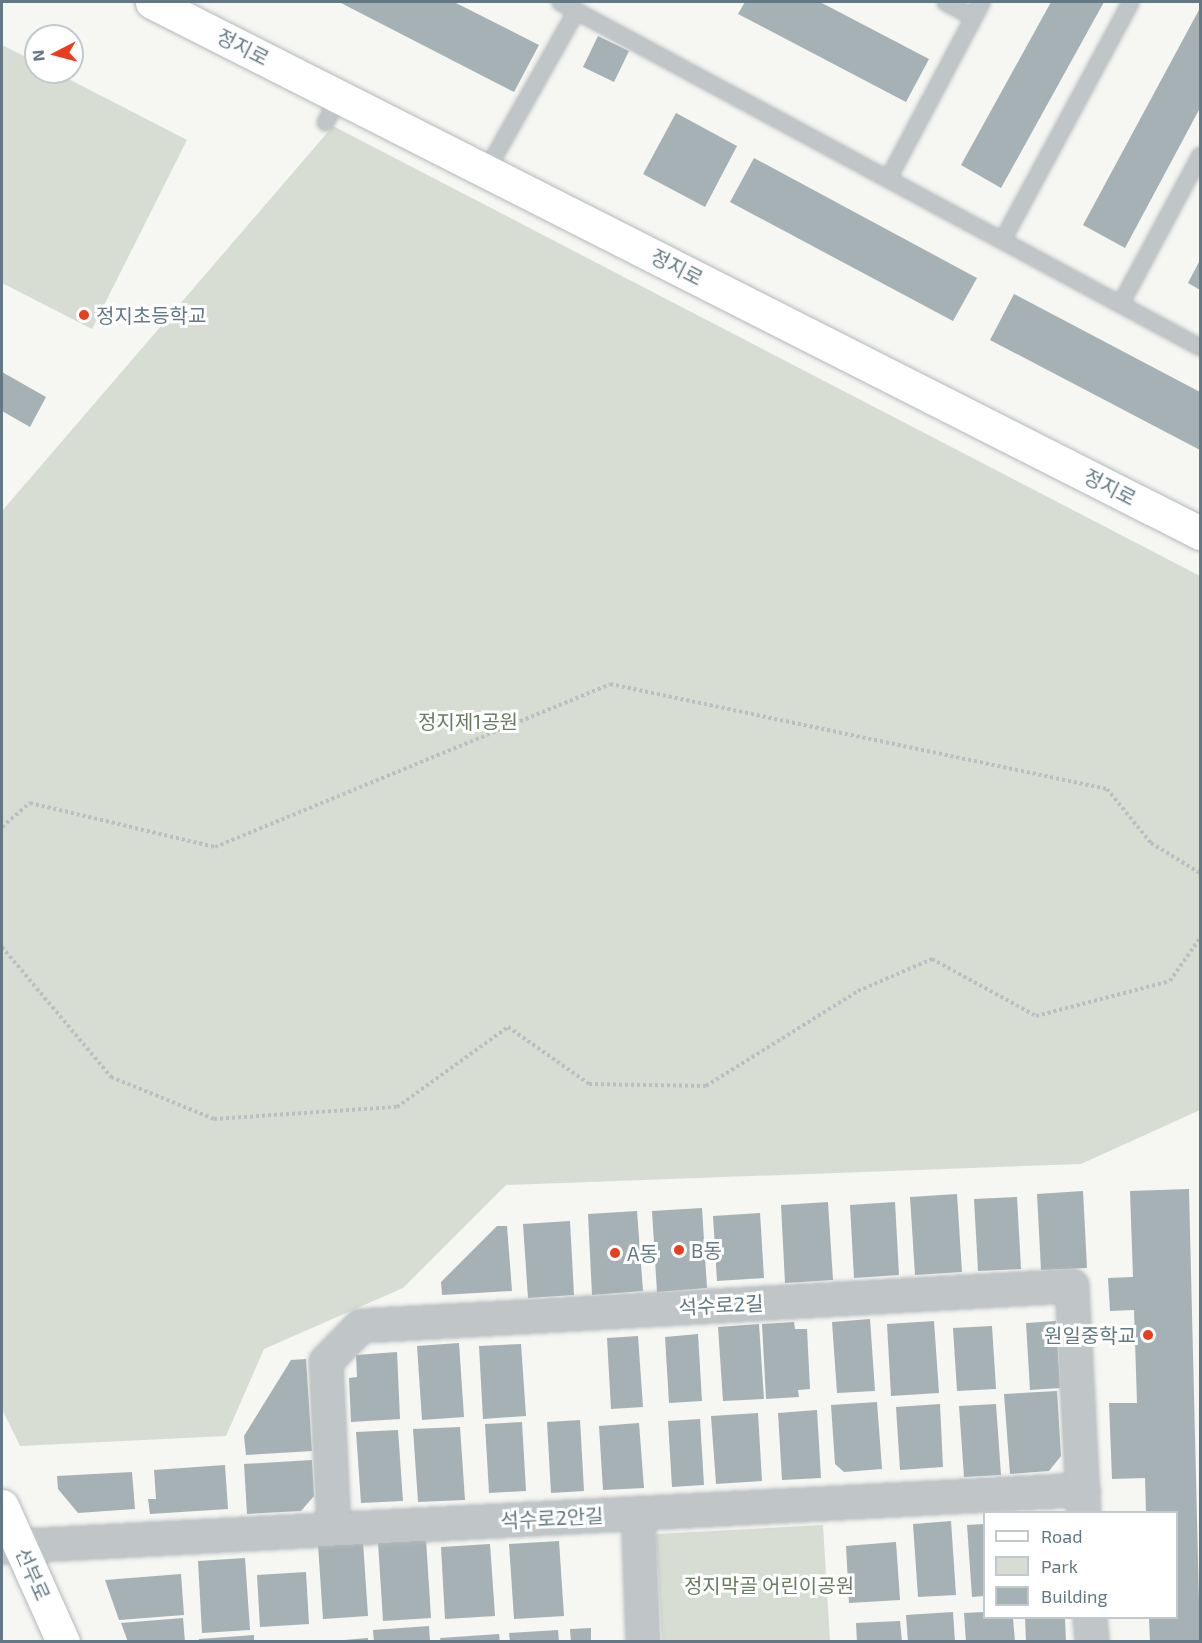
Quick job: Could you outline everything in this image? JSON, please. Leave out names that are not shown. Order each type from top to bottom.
[{"type":"street","name":"정지로","points":[[152,2],[332,109],[486,171],[1200,533]]},
{"type":"street","name":"석수로2길","points":[[334,1529],[326,1362],[361,1326],[1060,1286],[1072,1286],[1084,1501]]},
{"type":"street","name":"석수로2안길","points":[[11,1546],[638,1513],[1084,1501]]},
{"type":"street","name":"선부로","points":[[2,1506],[11,1546],[63,1641]]},
{"type":"street","points":[[638,1513],[643,1641]]},
{"type":"street","points":[[1090,1619],[1092,1641]]},
{"type":"lane","points":[[560,2],[1200,347]]},
{"type":"lane","points":[[945,2],[973,16]]},
{"type":"lane","points":[[888,178],[981,2]]},
{"type":"lane","points":[[1002,240],[1130,2]]},
{"type":"lane","points":[[486,171],[576,10]]},
{"type":"lane","points":[[1120,304],[1200,155]]},
{"type":"path","points":[[2,827],[30,803],[215,847],[610,684],[1107,789],[1151,843],[1200,873]]},
{"type":"path","points":[[2,947],[111,1077],[214,1119],[397,1107],[508,1027],[589,1084],[706,1086],[858,991],[932,959],[1036,1016],[1170,981],[1200,938]]},
{"type":"green space","points":[[2,45],[24,56],[24,84],[78,84],[187,140],[92,329],[2,283]]},
{"type":"green space","name":"정지제1공원","points":[[333,126],[1200,576],[1200,1110],[1081,1164],[506,1185],[403,1288],[264,1349],[226,1436],[20,1446],[2,1409],[2,511]]},
{"type":"green space","name":"정지막골 어린이공원","points":[[823,1525],[830,1641],[662,1641],[656,1534]]},
{"type":"building","points":[[339,2],[454,2],[539,45],[514,92]]},
{"type":"building","points":[[745,2],[820,2],[929,59],[906,102],[738,14]]},
{"type":"building","points":[[1051,2],[1104,2],[1001,188],[961,165]]},
{"type":"building","points":[[1200,8],[1200,108],[1125,248],[1083,225]]},
{"type":"building","points":[[598,36],[629,51],[614,82],[583,67]]},
{"type":"building","points":[[676,113],[737,146],[705,207],[643,174]]},
{"type":"building","points":[[754,158],[977,278],[953,321],[730,202]]},
{"type":"building","points":[[1200,260],[1200,290],[1188,283]]},
{"type":"building","points":[[1014,294],[1200,392],[1200,450],[990,340]]},
{"type":"building","points":[[2,372],[46,397],[30,427],[2,411]]},
{"type":"building","points":[[1189,1189],[1200,1642],[1150,1642],[1149,1619],[1178,1619],[1178,1511],[1146,1511],[1145,1478],[1112,1479],[1109,1403],[1137,1403],[1134,1310],[1110,1311],[1108,1278],[1133,1277],[1130,1191]]},
{"type":"building","points":[[1083,1191],[1087,1268],[1041,1270],[1037,1194]]},
{"type":"building","points":[[957,1194],[962,1272],[915,1275],[910,1197]]},
{"type":"building","points":[[1017,1197],[1021,1269],[978,1271],[974,1199]]},
{"type":"building","points":[[828,1202],[833,1280],[785,1283],[781,1205]]},
{"type":"building","points":[[895,1202],[899,1275],[854,1278],[850,1205]]},
{"type":"building","name":"B동","points":[[702,1208],[707,1288],[657,1292],[652,1211]]},
{"type":"building","name":"A동","points":[[637,1211],[643,1291],[592,1295],[588,1214]]},
{"type":"building","points":[[760,1213],[764,1278],[717,1281],[713,1216]]},
{"type":"building","points":[[570,1221],[574,1295],[528,1298],[523,1224]]},
{"type":"building","points":[[497,1226],[507,1226],[512,1291],[442,1295],[441,1282]]},
{"type":"building","points":[[870,1319],[875,1391],[837,1393],[832,1322]]},
{"type":"building","points":[[934,1321],[939,1393],[891,1396],[887,1324]]},
{"type":"building","points":[[1056,1321],[1060,1388],[1030,1390],[1026,1323]]},
{"type":"building","points":[[794,1322],[795,1329],[807,1329],[810,1389],[798,1390],[799,1397],[766,1399],[762,1324]]},
{"type":"building","points":[[759,1324],[764,1399],[723,1401],[718,1327]]},
{"type":"building","points":[[992,1326],[996,1389],[957,1391],[953,1328]]},
{"type":"building","points":[[698,1334],[702,1401],[669,1403],[665,1337]]},
{"type":"building","points":[[638,1336],[643,1407],[611,1409],[607,1338]]},
{"type":"building","points":[[459,1343],[464,1417],[422,1420],[417,1346]]},
{"type":"building","points":[[521,1344],[526,1416],[483,1419],[479,1346]]},
{"type":"building","points":[[397,1352],[400,1419],[351,1422],[349,1378],[357,1377],[356,1355]]},
{"type":"building","points":[[306,1359],[312,1451],[246,1455],[244,1436],[291,1360]]},
{"type":"building","points":[[1057,1391],[1061,1456],[1049,1471],[1010,1474],[1004,1394]]},
{"type":"building","points":[[877,1402],[882,1469],[844,1472],[835,1464],[831,1405]]},
{"type":"building","points":[[940,1404],[943,1467],[900,1470],[896,1407]]},
{"type":"building","points":[[996,1404],[1001,1475],[964,1477],[959,1406]]},
{"type":"building","points":[[817,1410],[821,1478],[782,1480],[778,1413]]},
{"type":"building","points":[[758,1413],[762,1481],[716,1484],[711,1416]]},
{"type":"building","points":[[700,1419],[704,1485],[672,1487],[668,1421]]},
{"type":"building","points":[[580,1420],[584,1491],[551,1493],[547,1422]]},
{"type":"building","points":[[522,1422],[526,1491],[489,1493],[485,1424]]},
{"type":"building","points":[[639,1423],[644,1488],[603,1490],[599,1426]]},
{"type":"building","points":[[460,1427],[465,1500],[418,1502],[413,1429]]},
{"type":"building","points":[[398,1430],[403,1501],[361,1503],[356,1432]]},
{"type":"building","points":[[312,1460],[314,1496],[301,1511],[247,1514],[244,1464]]},
{"type":"building","points":[[225,1465],[228,1509],[150,1514],[148,1499],[156,1499],[154,1470]]},
{"type":"building","points":[[132,1472],[135,1509],[78,1513],[58,1489],[57,1476]]},
{"type":"building","points":[[951,1521],[956,1595],[918,1597],[913,1524]]},
{"type":"building","points":[[983,1524],[983,1596],[972,1597],[967,1525]]},
{"type":"building","points":[[426,1539],[431,1618],[383,1621],[378,1542]]},
{"type":"building","points":[[559,1541],[564,1616],[514,1619],[509,1544]]},
{"type":"building","points":[[363,1542],[368,1616],[323,1619],[318,1545]]},
{"type":"building","points":[[896,1542],[900,1600],[849,1603],[846,1546]]},
{"type":"building","points":[[490,1544],[495,1616],[445,1619],[441,1547]]},
{"type":"building","points":[[245,1558],[250,1630],[202,1633],[198,1561]]},
{"type":"building","points":[[306,1572],[309,1624],[260,1627],[257,1575]]},
{"type":"building","points":[[181,1574],[184,1615],[119,1620],[105,1580]]},
{"type":"building","points":[[953,1612],[955,1642],[908,1642],[906,1615]]},
{"type":"building","points":[[983,1612],[983,1619],[1013,1619],[1015,1642],[966,1642],[964,1613]]},
{"type":"building","points":[[183,1618],[185,1642],[128,1642],[121,1623]]},
{"type":"building","points":[[1025,1619],[1065,1619],[1066,1642],[1026,1642]]},
{"type":"building","points":[[900,1621],[902,1642],[857,1642],[856,1623]]},
{"type":"building","points":[[429,1626],[430,1642],[374,1642],[373,1630]]},
{"type":"building","points":[[591,1628],[591,1642],[571,1642],[570,1629]]},
{"type":"building","points":[[558,1630],[559,1642],[510,1642],[509,1633]]},
{"type":"building","points":[[499,1634],[500,1642],[441,1642],[440,1638]]},
{"type":"building","points":[[254,1635],[254,1642],[199,1642],[199,1639]]},
{"type":"building","points":[[368,1638],[368,1642],[344,1642],[344,1640]]},
{"type":"place","name":"정지초등학교","points":[[84,315]]},
{"type":"place","name":"B동","points":[[679,1250]]},
{"type":"place","name":"A동","points":[[615,1253]]},
{"type":"place","name":"원일중학교","points":[[1148,1335]]}]
